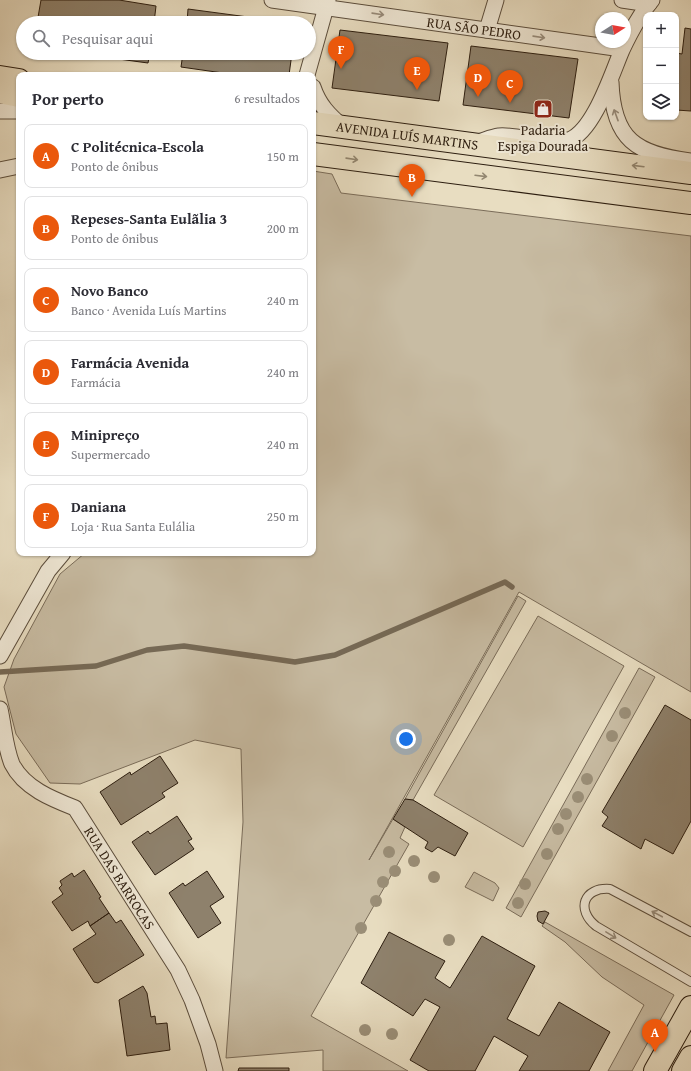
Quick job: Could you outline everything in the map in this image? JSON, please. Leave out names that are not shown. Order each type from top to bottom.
[{"type":"main road","points":[[0,77],[16,80]]},
{"type":"main road","points":[[0,92],[16,95]]},
{"type":"main road","name":"AVENIDA LUÍS MARTINS","points":[[316,123],[691,173]]},
{"type":"main road","name":"AVENIDA LUÍS MARTINS","points":[[316,154],[691,203]]},
{"type":"main road","points":[[655,1071],[691,1007]]},
{"type":"main road","points":[[683,1071],[691,1057]]},
{"type":"street","name":"RUA SÃO PEDRO","points":[[272,0],[327,3],[487,30],[622,49]]},
{"type":"street","points":[[487,30],[496,0]]},
{"type":"street","points":[[469,144],[500,136],[550,141],[568,140],[580,134],[593,115],[611,81],[622,49],[650,2],[622,0]]},
{"type":"street","points":[[316,48],[327,3]]},
{"type":"street","points":[[310,72],[313,60]]},
{"type":"street","points":[[611,81],[612,104],[616,119],[626,136],[644,151],[669,158],[691,161]]},
{"type":"street","points":[[0,86],[16,88]]},
{"type":"street","points":[[316,95],[326,111],[344,127]]},
{"type":"street","points":[[0,111],[16,111]]},
{"type":"street","points":[[0,170],[16,167]]},
{"type":"street","points":[[0,656],[48,571],[60,556]]},
{"type":"street","name":"RUA DAS BARROCAS","points":[[0,709],[12,763],[19,776],[47,796],[75,808],[178,970],[192,1000],[208,1044],[215,1071]]},
{"type":"lane","points":[[691,932],[610,889],[596,890],[589,894],[585,901],[584,909],[588,918],[596,926],[691,982]]},
{"type":"shaded area","points":[[316,171],[332,174],[341,193],[691,236],[691,692],[519,592],[369,860],[393,819],[405,827],[400,838],[409,844],[311,1016],[408,1071],[323,1071],[323,1050],[226,1058],[243,822],[241,749],[195,740],[80,784],[50,783],[16,734],[4,687],[14,659],[60,574],[81,556],[316,556]]},
{"type":"shaded area","points":[[518,596],[526,601],[413,800],[405,799]]},
{"type":"shaded area","points":[[538,616],[624,666],[523,847],[434,795]]},
{"type":"shaded area","points":[[639,668],[655,677],[521,917],[506,908]]},
{"type":"shaded area","points":[[474,872],[495,883],[499,888],[493,901],[465,887]]},
{"type":"shaded area","points":[[545,922],[674,995],[632,1071],[608,1071],[644,1005],[602,977],[565,942],[542,926]]},
{"type":"building","points":[[41,0],[119,0],[156,6],[155,16],[38,16]]},
{"type":"building","points":[[188,9],[240,16],[188,16]]},
{"type":"building","points":[[685,28],[691,29],[691,111],[679,110],[679,54],[682,54]]},
{"type":"building","points":[[340,30],[448,43],[439,101],[332,88]]},
{"type":"building","points":[[471,46],[578,59],[569,118],[463,105]]},
{"type":"building","points":[[126,60],[149,60],[148,63]]},
{"type":"building","points":[[182,60],[291,60],[289,72],[216,72],[181,67]]},
{"type":"building","points":[[665,705],[691,720],[691,821],[673,854],[645,839],[641,849],[602,826],[608,817],[602,812]]},
{"type":"building","points":[[160,756],[178,783],[162,793],[165,797],[121,825],[100,792],[130,772],[131,775]]},
{"type":"building","points":[[405,799],[413,800],[468,833],[455,856],[438,847],[432,852],[425,848],[428,842],[393,819]]},
{"type":"building","points":[[177,816],[192,839],[188,841],[194,849],[155,875],[132,842],[148,831],[150,834]]},
{"type":"building","points":[[84,870],[109,913],[90,926],[88,921],[72,931],[52,902],[63,894],[59,888],[62,885],[60,881],[72,873],[74,877]]},
{"type":"building","points":[[207,871],[224,897],[210,906],[221,923],[198,938],[169,893],[183,883],[185,886]]},
{"type":"building","points":[[545,911],[549,913],[543,924],[538,921],[537,916],[538,912]]},
{"type":"building","points":[[109,913],[116,923],[121,920],[144,955],[98,983],[94,982],[73,949],[96,934],[90,926]]},
{"type":"building","points":[[389,932],[445,961],[435,978],[450,988],[482,936],[535,966],[507,1019],[539,1036],[559,1002],[610,1032],[589,1071],[519,1071],[528,1056],[494,1036],[475,1071],[429,1071],[410,1060],[440,1007],[425,999],[413,1016],[361,983]]},
{"type":"building","points":[[143,986],[147,993],[151,1017],[155,1016],[156,1024],[167,1023],[170,1050],[127,1056],[119,1000]]},
{"type":"building","points":[[239,1068],[289,1068],[289,1071],[238,1071]]},
{"type":"waterway","points":[[0,672],[96,666],[147,650],[184,646],[295,662],[335,655],[505,582],[512,587]]},
{"type":"place","name":"Daniana","points":[[341,69]]},
{"type":"place","name":"Minipreço","points":[[417,90]]},
{"type":"place","name":"Farmácia Avenida","points":[[478,97]]},
{"type":"place","name":"Novo Banco","points":[[510,103]]},
{"type":"place","name":"Padaria Espiga Dourada","points":[[543,109]]},
{"type":"place","name":"Repeses-Santa Eulãlia 3","points":[[412,197]]},
{"type":"place","name":"C Politécnica-Escola","points":[[655,1052]]}]
